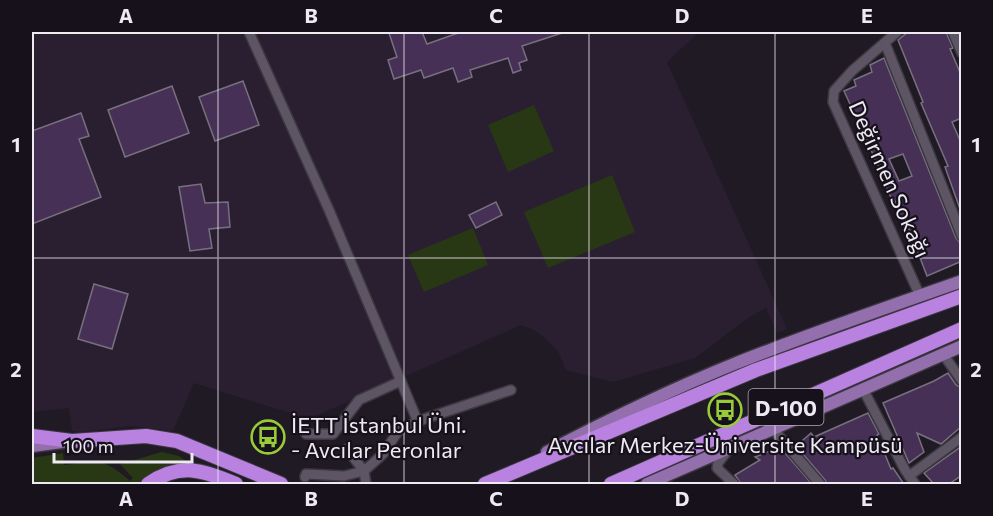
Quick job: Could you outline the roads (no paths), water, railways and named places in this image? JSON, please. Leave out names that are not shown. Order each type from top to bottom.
[{"type":"highway","name":"D-100","points":[[484,484],[756,370],[962,296]]},
{"type":"highway","name":"D-100","points":[[611,484],[962,329]]},
{"type":"highway","points":[[32,436],[72,441],[146,436],[177,441],[281,484]]},
{"type":"highway","points":[[148,484],[167,473],[189,470],[209,473],[236,484]]},
{"type":"main road","points":[[521,470],[544,454],[670,391],[792,341],[962,281]]},
{"type":"main road","points":[[646,484],[962,346]]},
{"type":"main road","points":[[32,446],[72,441]]},
{"type":"street","points":[[249,32],[337,229],[418,422]]},
{"type":"street","name":"Değirmen Sokağı","points":[[897,32],[834,91],[833,102],[920,296]]},
{"type":"street","points":[[953,32],[962,53]]},
{"type":"street","points":[[885,43],[962,236]]},
{"type":"street","points":[[943,354],[962,381]]},
{"type":"street","points":[[333,434],[359,400],[401,381]]},
{"type":"street","points":[[862,389],[915,484]]},
{"type":"street","points":[[305,477],[306,474],[344,476],[363,471],[383,454],[399,430],[511,390]]},
{"type":"street","points":[[772,428],[820,484]]},
{"type":"street","points":[[306,434],[333,434],[363,471],[366,484]]},
{"type":"street","points":[[909,476],[962,437]]},
{"type":"street","points":[[731,447],[718,463],[717,468],[734,484]]},
{"type":"place","name":"Avcılar Merkez-Üniversite Kampüsü","points":[[725,410]]},
{"type":"place","name":"İETT İstanbul Üni. - Avcılar Peronlar","points":[[268,437]]}]
